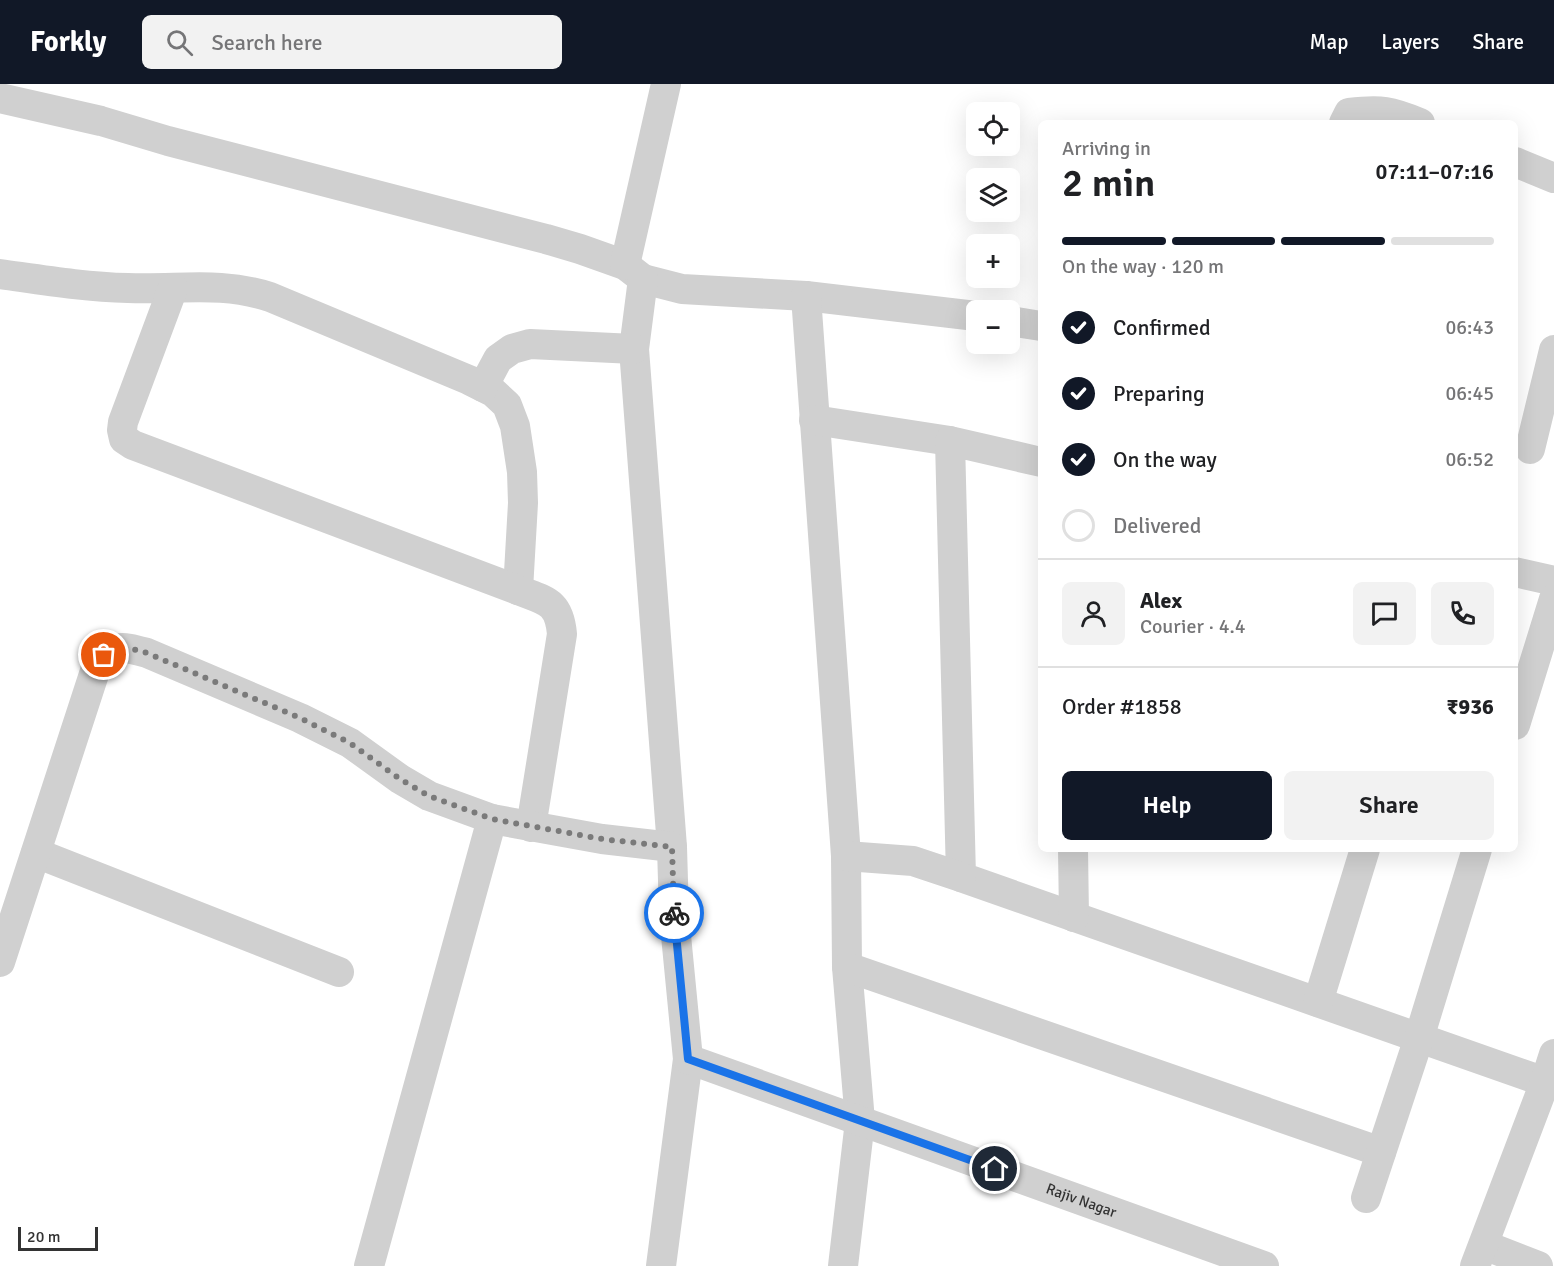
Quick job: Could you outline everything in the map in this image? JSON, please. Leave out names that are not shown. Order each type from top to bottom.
[{"type":"street","points":[[662,1266],[688,1059],[674,915],[672,847],[634,349],[634,272],[666,84]]},
{"type":"street","points":[[0,98],[101,121],[168,141],[580,249],[682,289],[806,296],[966,315]]},
{"type":"street","points":[[1346,120],[1349,113],[1368,111],[1394,112],[1413,120]]},
{"type":"street","points":[[1518,163],[1554,178]]},
{"type":"street","points":[[0,274],[70,284],[129,288],[246,289],[425,361],[493,393],[507,405],[515,426],[522,472],[523,503],[518,590]]},
{"type":"street","points":[[173,288],[123,422],[124,439],[518,590],[556,608],[561,618],[562,634],[531,827]]},
{"type":"street","points":[[806,296],[846,856],[847,967],[860,1120],[843,1266]]},
{"type":"street","points":[[1020,323],[1038,326]]},
{"type":"street","points":[[483,387],[498,358],[512,349],[530,344],[634,349]]},
{"type":"street","points":[[1533,450],[1554,350]]},
{"type":"street","points":[[814,420],[950,441],[1038,461]]},
{"type":"street","points":[[950,441],[961,877]]},
{"type":"street","points":[[1518,573],[1554,581]]},
{"type":"street","points":[[1518,716],[1554,599]]},
{"type":"street","points":[[0,962],[96,668],[104,655],[115,649],[128,648],[147,653],[300,718],[350,743],[400,779],[429,796],[492,819],[602,839],[672,847]]},
{"type":"street","points":[[369,1266],[492,819]]},
{"type":"street","points":[[1073,852],[1074,917]]},
{"type":"street","points":[[1318,1002],[1364,852]]},
{"type":"street","points":[[1366,1198],[1419,1038],[1476,852]]},
{"type":"street","points":[[36,853],[339,972]]},
{"type":"street","points":[[846,856],[913,861],[1545,1082]]},
{"type":"street","points":[[847,967],[1381,1152]]},
{"type":"street","points":[[1538,1266],[1480,1256],[1554,1054]]},
{"type":"street","name":"Rajiv Nagar","points":[[688,1059],[1264,1266]]},
{"type":"way so far","points":[[104,655],[115,649],[128,648],[147,653],[300,718],[350,743],[400,779],[429,796],[492,819],[602,839],[672,847],[674,913]]},
{"type":"route","points":[[674,913],[688,1059],[995,1169]]}]
